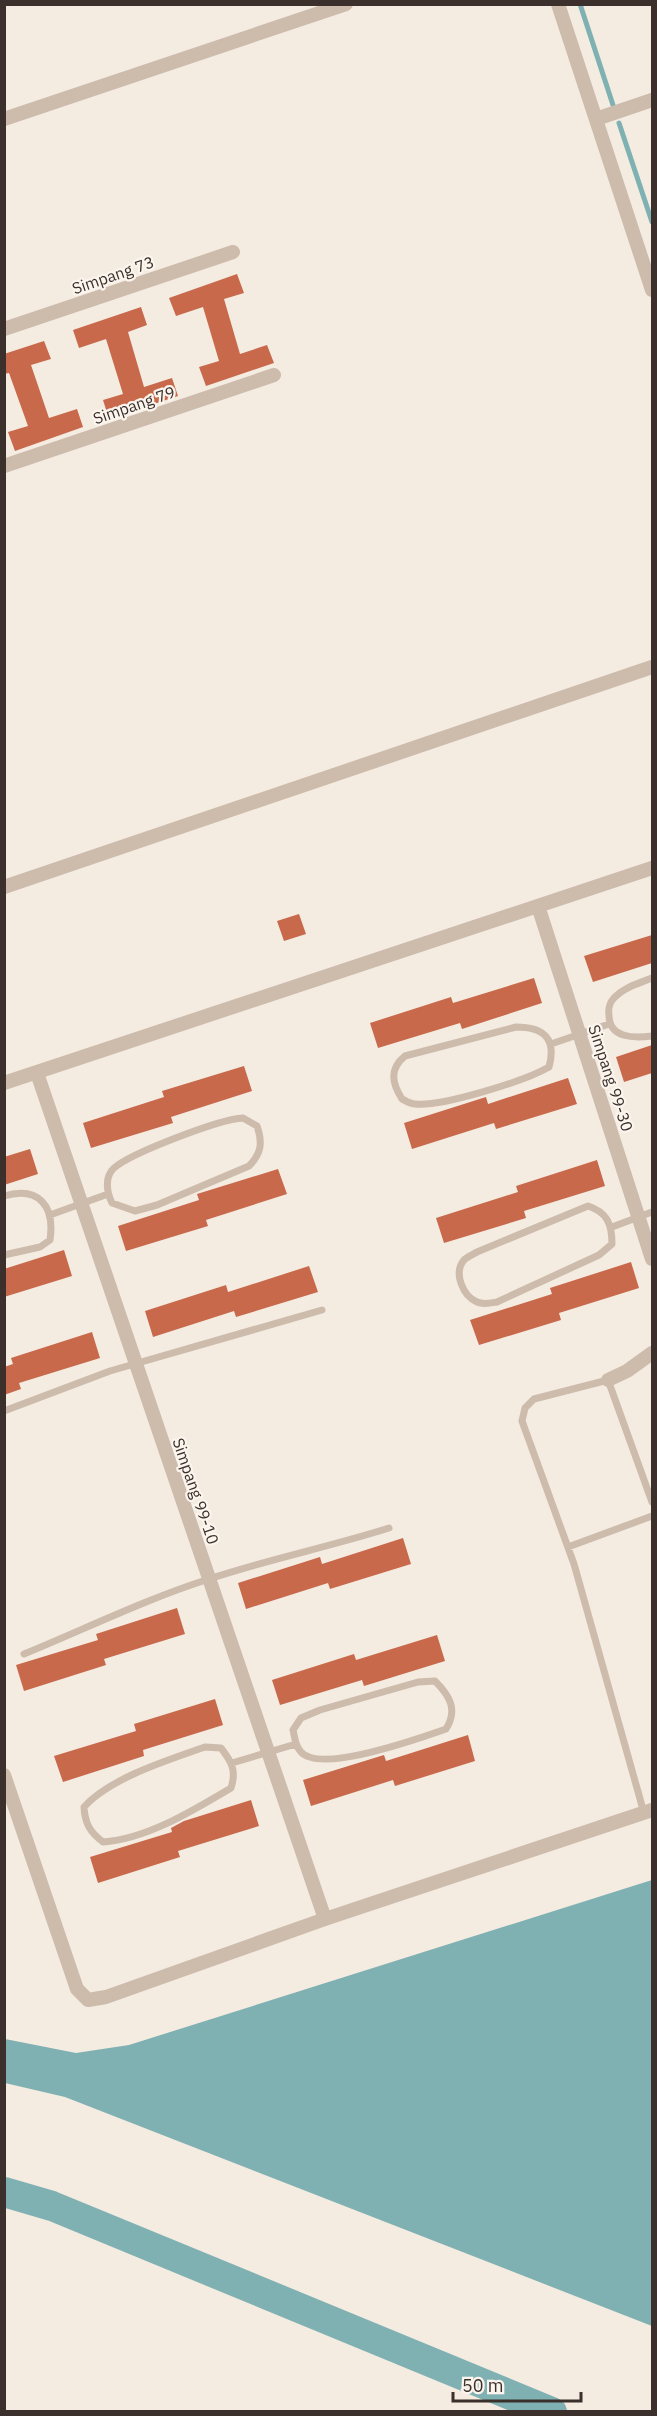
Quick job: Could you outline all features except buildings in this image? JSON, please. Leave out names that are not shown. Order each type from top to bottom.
[{"type":"street","points":[[4,119],[346,4]]},
{"type":"street","points":[[558,4],[652,290]]},
{"type":"street","points":[[596,119],[652,100]]},
{"type":"street","name":"Simpang 73","points":[[4,329],[232,252]]},
{"type":"street","name":"Simpang 79","points":[[4,466],[274,375]]},
{"type":"street","points":[[4,887],[652,667]]},
{"type":"street","points":[[4,1083],[652,868]]},
{"type":"street","name":"Simpang 99-30","points":[[538,906],[652,1259]]},
{"type":"street","name":"Simpang 99-10","points":[[37,1073],[325,1919]]},
{"type":"street","points":[[608,1380],[627,1371],[652,1353]]},
{"type":"street","points":[[4,1775],[77,1989],[88,2000],[106,1997],[325,1919],[648,1811]]},
{"type":"lane","points":[[652,978],[625,989],[613,999],[608,1010],[609,1024],[615,1032],[635,1038],[652,1035]]},
{"type":"lane","points":[[551,1044],[609,1024]]},
{"type":"lane","points":[[516,1027],[531,1027],[545,1034],[551,1044],[549,1067],[539,1073],[477,1092],[428,1104],[412,1105],[402,1100],[396,1090],[393,1076],[395,1064],[405,1056],[516,1027]]},
{"type":"lane","points":[[243,1118],[257,1126],[262,1140],[258,1157],[249,1166],[157,1205],[135,1211],[112,1203],[108,1194],[108,1178],[113,1168],[160,1145],[231,1119],[243,1118]]},
{"type":"lane","points":[[4,1196],[19,1192],[32,1194],[45,1204],[50,1215],[50,1240],[40,1247],[4,1255]]},
{"type":"lane","points":[[50,1215],[108,1194]]},
{"type":"lane","points":[[588,1206],[601,1210],[612,1227],[612,1244],[599,1255],[497,1302],[479,1304],[468,1296],[460,1282],[460,1269],[464,1260],[568,1212],[588,1206]]},
{"type":"lane","points":[[612,1227],[652,1212]]},
{"type":"lane","points":[[4,1411],[136,1363],[322,1311]]},
{"type":"lane","points":[[648,1811],[568,1547],[522,1421],[525,1408],[534,1399],[608,1380],[652,1502]]},
{"type":"lane","points":[[568,1547],[652,1516]]},
{"type":"lane","points":[[24,1654],[209,1579],[288,1555],[324,1549],[389,1528]]},
{"type":"lane","points":[[435,1681],[445,1691],[453,1706],[452,1719],[446,1729],[378,1749],[333,1759],[313,1759],[301,1754],[296,1744],[293,1730],[301,1718],[320,1710],[418,1682],[435,1681]]},
{"type":"lane","points":[[232,1762],[267,1750],[296,1744]]},
{"type":"lane","points":[[205,1747],[213,1747],[221,1748],[232,1762],[234,1777],[231,1788],[153,1829],[119,1841],[103,1842],[92,1833],[85,1822],[84,1808],[96,1794],[170,1759],[205,1747]]},
{"type":"water","points":[[652,1880],[652,2326],[65,2097],[5,2083],[5,2039],[76,2053],[129,2045]]},
{"type":"waterway","points":[[580,4],[613,105]]},
{"type":"waterway","points":[[619,123],[652,222]]},
{"type":"waterway","points":[[4,2192],[52,2206],[552,2412]]}]
